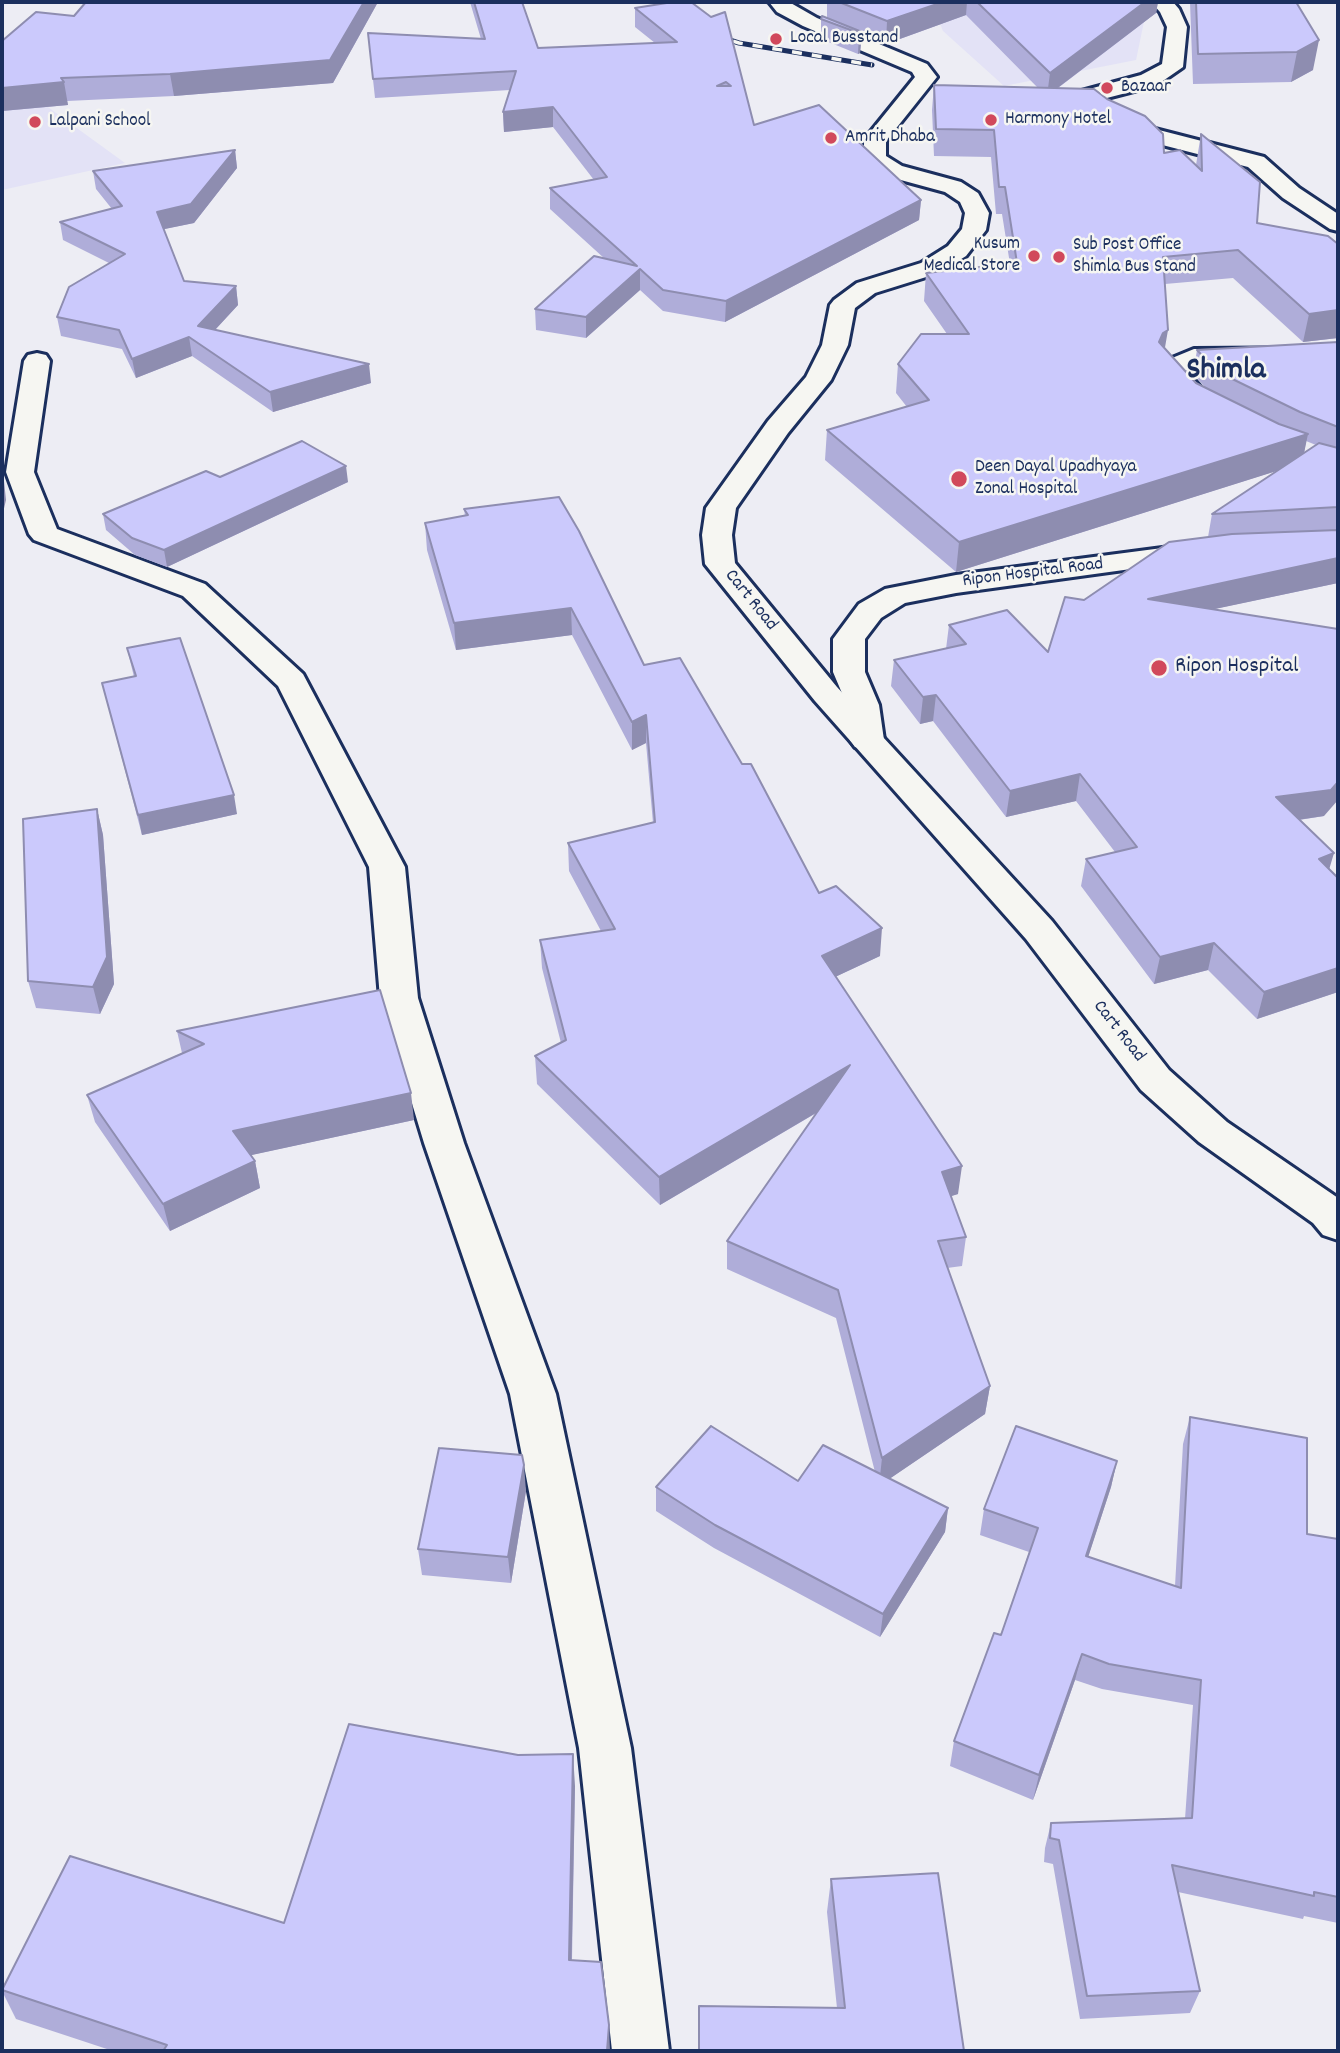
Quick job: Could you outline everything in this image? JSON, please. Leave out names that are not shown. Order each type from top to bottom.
[{"type":"street","name":"Cart Road","points":[[779,2],[784,8],[810,22],[920,68],[926,77],[875,141],[875,159],[894,171],[953,187],[970,198],[977,213],[974,230],[957,251],[930,268],[866,288],[843,305],[835,345],[818,380],[778,427],[721,508],[717,534],[720,564],[826,694],[1039,930],[1155,1080],[1213,1132],[1328,1212],[1338,1224]]},
{"type":"street","points":[[1161,2],[1169,9],[1177,27],[1172,67],[1149,80],[1086,97],[1113,117],[1147,134],[1256,162],[1291,193],[1338,224]]},
{"type":"street","points":[[1214,410],[1202,404],[1169,369],[1194,357],[1338,356]]},
{"type":"street","points":[[37,361],[19,472],[44,534],[194,590],[292,681],[387,867],[399,998],[444,1143],[533,1394],[605,1748],[641,2051]]},
{"type":"street","name":"Ripon Hospital Road","points":[[867,740],[863,705],[849,672],[849,639],[870,611],[896,596],[956,584],[1227,548]]},
{"type":"shaded area","points":[[936,14],[1145,17],[1136,60],[1004,86],[943,31]]},
{"type":"shaded area","name":"Lalpani School","points":[[2,55],[12,81],[125,163],[2,190]]},
{"type":"building","points":[[86,2],[364,2],[330,60],[170,74],[61,78],[64,82],[2,88],[2,41],[36,12],[74,16]]},
{"type":"building","points":[[474,2],[522,2],[538,48],[677,42],[635,8],[691,2],[711,17],[725,12],[754,125],[819,105],[921,200],[726,301],[663,290],[640,269],[586,317],[535,309],[594,256],[637,266],[550,188],[607,177],[553,107],[503,112],[516,71],[373,79],[368,33],[485,39]]},
{"type":"building","points":[[839,2],[943,2],[887,21]]},
{"type":"building","points":[[977,2],[1145,2],[1050,73]]},
{"type":"building","points":[[1196,2],[1296,2],[1319,40],[1297,52],[1198,54]]},
{"type":"building","points":[[822,16],[862,32],[821,19]]},
{"type":"building","points":[[934,85],[1094,89],[1107,99],[1145,116],[1163,134],[1164,153],[1180,150],[1202,171],[1201,134],[1260,182],[1257,223],[1328,236],[1338,244],[1338,310],[1309,314],[1238,250],[1163,257],[1168,330],[1163,333],[1159,342],[1196,383],[1279,424],[1308,434],[959,542],[827,430],[929,400],[898,364],[921,334],[969,334],[926,273],[999,265],[1006,271],[1006,265],[1017,263],[1005,187],[999,187],[994,130],[936,129]]},
{"type":"building","points":[[235,150],[191,204],[157,212],[184,281],[236,286],[198,326],[369,364],[270,392],[189,337],[132,359],[119,330],[57,317],[69,287],[125,254],[60,222],[122,206],[93,171]]},
{"type":"building","points":[[1338,342],[1338,427],[1300,412],[1218,372],[1197,350]]},
{"type":"building","points":[[302,441],[346,466],[164,550],[132,538],[103,514],[206,471],[220,477]]},
{"type":"building","points":[[1319,443],[1338,448],[1338,507],[1212,514]]},
{"type":"building","points":[[559,497],[579,531],[644,665],[680,658],[742,764],[751,764],[819,893],[836,886],[882,928],[822,956],[962,1166],[942,1172],[966,1237],[938,1241],[990,1386],[882,1458],[838,1290],[727,1241],[850,1065],[659,1177],[535,1056],[566,1040],[540,940],[615,929],[568,843],[655,822],[646,715],[632,722],[571,608],[454,623],[425,523],[468,515],[464,509]]},
{"type":"building","points":[[1338,530],[1338,558],[1148,599],[1338,629],[1338,782],[1331,790],[1276,797],[1334,853],[1319,859],[1338,878],[1338,968],[1264,992],[1214,943],[1160,957],[1086,859],[1137,847],[1080,774],[1010,791],[936,695],[923,697],[894,660],[966,644],[949,625],[1007,610],[1048,652],[1065,597],[1084,600],[1169,542],[1232,534]]},
{"type":"building","points":[[180,638],[234,795],[138,815],[102,683],[136,676],[127,648]]},
{"type":"building","points":[[97,809],[107,957],[93,987],[28,981],[23,819]]},
{"type":"building","points":[[380,990],[411,1093],[233,1131],[255,1161],[163,1204],[87,1095],[204,1044],[177,1031]]},
{"type":"building","points":[[1190,1417],[1307,1438],[1307,1534],[1338,1539],[1338,1897],[1314,1892],[1314,1896],[1172,1865],[1200,1991],[1087,1996],[1059,1840],[1050,1838],[1051,1823],[1192,1818],[1201,1680],[1109,1664],[1082,1654],[1039,1775],[954,1741],[994,1633],[1001,1635],[1038,1528],[984,1509],[1016,1426],[1117,1461],[1086,1556],[1181,1588]]},
{"type":"building","points":[[711,1426],[798,1481],[823,1445],[948,1508],[883,1614],[715,1525],[656,1487]]},
{"type":"building","points":[[439,1448],[522,1455],[524,1465],[508,1557],[418,1549]]},
{"type":"building","points":[[349,1724],[518,1755],[573,1754],[569,1960],[601,1962],[609,2025],[607,2051],[163,2051],[167,2045],[2,1990],[70,1856],[284,1923]]},
{"type":"building","points":[[938,1873],[964,2051],[699,2051],[699,2006],[845,2008],[831,1879]]},
{"type":"railway","points":[[714,35],[739,43],[872,65]]},
{"type":"place","name":"Local Busstand","points":[[776,39]]},
{"type":"place","name":"Bazaar","points":[[1107,88]]},
{"type":"place","name":"Harmony Hotel","points":[[991,120]]},
{"type":"place","name":"Lalpani School","points":[[35,122]]},
{"type":"place","name":"Amrit Dhaba","points":[[831,138]]},
{"type":"place","name":"Kusum Medical Store","points":[[1034,256]]},
{"type":"place","name":"Sub Post Office Shimla Bus Stand","points":[[1059,257]]},
{"type":"place","name":"Deen Dayal Upadhyaya Zonal Hospital","points":[[959,479]]},
{"type":"place","name":"Ripon Hospital","points":[[1159,668]]},
{"type":"district","name":"Shimla","points":[[1226,373]]}]
